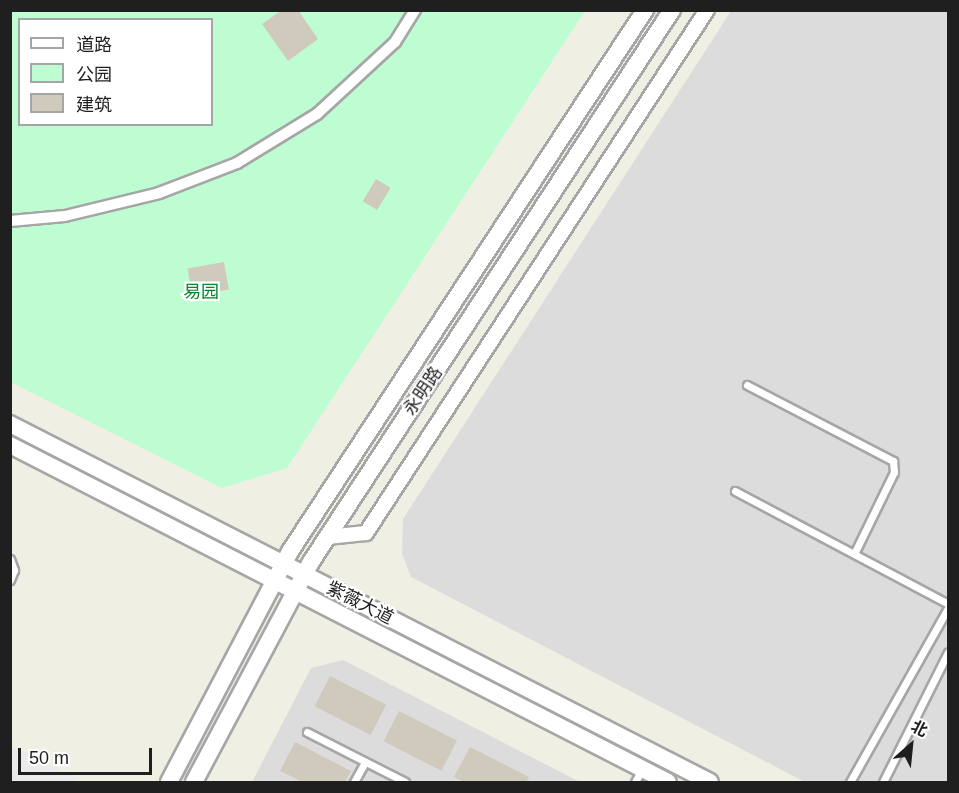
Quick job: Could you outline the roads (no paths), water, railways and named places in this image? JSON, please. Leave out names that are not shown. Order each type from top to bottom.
[{"type":"street","points":[[10,221],[65,216],[159,193],[237,163],[317,114],[395,42],[415,10]]},
{"type":"street","name":"永明路","points":[[169,783],[284,564],[645,10]]},
{"type":"street","name":"永明路","points":[[195,783],[304,574],[672,10]]},
{"type":"street","points":[[327,537],[366,533],[707,10]]},
{"type":"street","name":"紫薇大道","points":[[10,424],[710,783]]},
{"type":"street","name":"紫薇大道","points":[[10,446],[295,591],[638,776],[668,783]]},
{"type":"lane","points":[[747,384],[893,461],[894,472],[854,554]]},
{"type":"lane","points":[[735,491],[948,606],[850,783]]},
{"type":"lane","points":[[10,559],[14,570],[10,580]]},
{"type":"lane","points":[[884,783],[948,652]]},
{"type":"lane","points":[[307,732],[405,783]]},
{"type":"lane","points":[[354,783],[364,762]]},
{"type":"park label","name":"易园","points":[[201,292]]}]
